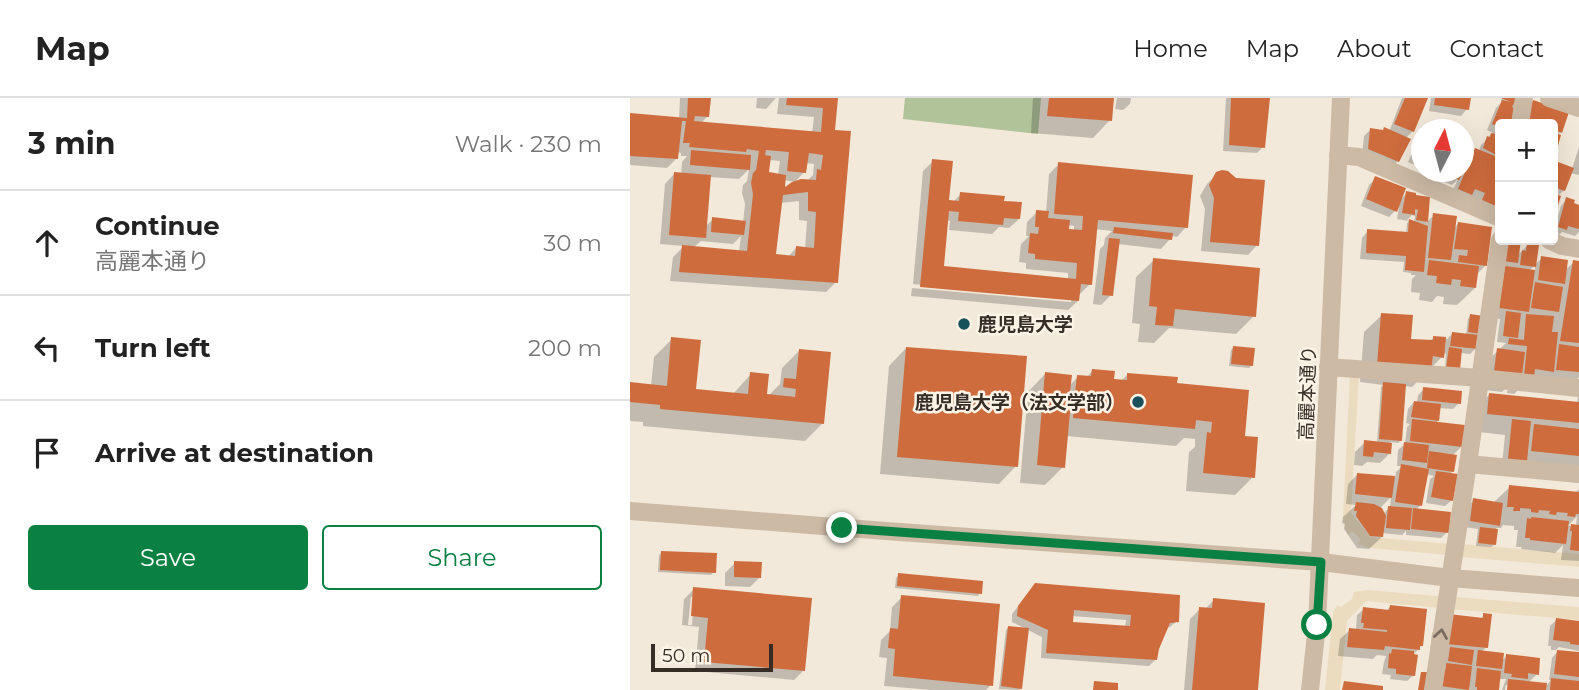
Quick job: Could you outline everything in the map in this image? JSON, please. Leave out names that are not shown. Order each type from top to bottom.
[{"type":"street","name":"高麗本通り","points":[[1310,690],[1321,562],[1341,98]]},
{"type":"street","points":[[1521,119],[1524,98]]},
{"type":"street","points":[[1549,98],[1579,108]]},
{"type":"street","points":[[1338,155],[1359,157],[1495,216]]},
{"type":"street","points":[[1558,244],[1579,248]]},
{"type":"street","points":[[1433,690],[1499,245]]},
{"type":"street","points":[[1328,367],[1579,387]]},
{"type":"street","points":[[1468,464],[1579,474]]},
{"type":"street","points":[[630,511],[1321,562],[1450,578],[1579,588]]},
{"type":"green space","points":[[905,98],[1041,98],[1038,134],[903,119]]},
{"type":"shaded area","points":[[1350,373],[1359,374],[1351,513],[1370,537],[1451,544],[1448,555],[1370,548],[1358,544],[1360,539],[1353,532],[1348,534],[1343,516]]},
{"type":"shaded area","points":[[1460,544],[1579,554],[1579,567],[1461,557]]},
{"type":"shaded area","points":[[1367,590],[1438,596],[1439,608],[1366,601],[1347,621],[1340,690],[1325,690],[1333,612],[1337,605],[1341,607],[1352,599],[1354,592]]},
{"type":"shaded area","points":[[1456,597],[1579,607],[1579,620],[1449,609]]},
{"type":"building","points":[[688,98],[711,98],[709,117],[695,116],[694,121],[821,132],[823,108],[786,105],[787,98],[838,98],[835,130],[851,131],[838,283],[679,272],[682,245],[747,251],[753,194],[751,183],[759,151],[689,147],[690,143],[683,143],[686,121],[682,121],[678,159],[630,156],[630,113],[687,118]],"holes":[[[766,150],[789,152],[787,171],[806,173],[809,153],[823,155],[821,170],[817,169],[816,180],[801,179],[785,187],[786,175],[769,172],[771,156],[765,155]],[[808,192],[808,211],[816,212],[814,248],[796,246],[795,256],[776,254],[783,195]]]},
{"type":"building","points":[[1049,98],[1114,98],[1112,121],[1047,116]]},
{"type":"building","points":[[1231,98],[1270,98],[1265,148],[1229,145]]},
{"type":"building","points":[[1405,98],[1428,98],[1419,119],[1411,119],[1411,131],[1394,124]]},
{"type":"building","points":[[1435,98],[1471,98],[1469,110],[1434,105]]},
{"type":"building","points":[[1501,98],[1516,98],[1518,105],[1514,103],[1512,107],[1518,110],[1515,119],[1495,119],[1495,125],[1492,124],[1502,100],[1511,102]]},
{"type":"building","points":[[1533,100],[1569,112],[1562,133],[1558,131],[1558,119],[1526,119]]},
{"type":"building","points":[[1384,127],[1411,139],[1399,162],[1368,149],[1370,128],[1383,130]]},
{"type":"building","points":[[1491,133],[1495,134],[1495,154],[1483,148],[1487,136],[1490,137]]},
{"type":"building","points":[[1475,148],[1495,156],[1495,206],[1482,200],[1485,193],[1475,189],[1472,195],[1458,189],[1461,182],[1474,182]]},
{"type":"building","points":[[691,150],[751,155],[750,170],[690,165]]},
{"type":"building","points":[[932,159],[953,161],[949,200],[959,201],[960,192],[1005,196],[1004,201],[1022,202],[1020,219],[1004,218],[1003,225],[958,221],[959,212],[949,211],[944,266],[1076,279],[1077,263],[1035,259],[1035,254],[1028,253],[1030,233],[1038,234],[1039,227],[1035,227],[1036,210],[1049,211],[1048,218],[1070,220],[1069,229],[1082,230],[1083,216],[1054,214],[1058,162],[1193,175],[1188,228],[1098,220],[1092,285],[1081,284],[1079,301],[920,287]]},
{"type":"building","points":[[1558,162],[1574,168],[1565,191],[1558,189]]},
{"type":"building","points":[[1228,171],[1236,178],[1265,180],[1259,246],[1210,242],[1214,198],[1209,185],[1216,172]]},
{"type":"building","points":[[674,172],[711,175],[706,238],[669,235]]},
{"type":"building","points":[[1375,176],[1406,188],[1397,212],[1366,199]]},
{"type":"building","points":[[1406,191],[1430,197],[1428,222],[1416,220],[1418,210],[1415,209],[1415,215],[1402,213]]},
{"type":"building","points":[[1566,197],[1575,200],[1574,203],[1579,205],[1579,229],[1568,226],[1567,230],[1558,227]]},
{"type":"building","points":[[1433,213],[1457,216],[1451,260],[1428,258]]},
{"type":"building","points":[[712,217],[746,221],[744,235],[711,232]]},
{"type":"building","points":[[1409,219],[1428,226],[1424,272],[1405,270],[1406,256],[1366,253],[1367,229],[1408,232]]},
{"type":"building","points":[[1458,222],[1492,227],[1487,266],[1458,262],[1459,255],[1467,256],[1468,250],[1454,249]]},
{"type":"building","points":[[1114,227],[1173,233],[1172,240],[1113,233]]},
{"type":"building","points":[[1109,238],[1120,239],[1113,296],[1102,295]]},
{"type":"building","points":[[1505,245],[1520,245],[1518,263],[1503,261]]},
{"type":"building","points":[[1527,245],[1539,245],[1536,267],[1520,265],[1522,250],[1526,251]]},
{"type":"building","points":[[1541,256],[1568,260],[1565,284],[1538,280]]},
{"type":"building","points":[[1153,258],[1260,268],[1256,317],[1175,309],[1173,326],[1155,325],[1157,307],[1149,306]]},
{"type":"building","points":[[1429,260],[1479,266],[1476,288],[1460,286],[1461,280],[1452,279],[1451,285],[1436,283],[1437,276],[1427,275]]},
{"type":"building","points":[[1573,260],[1579,261],[1579,343],[1560,341]]},
{"type":"building","points":[[1505,266],[1535,270],[1529,312],[1499,308]]},
{"type":"building","points":[[1535,282],[1563,287],[1559,312],[1531,308]]},
{"type":"building","points":[[1506,311],[1521,313],[1518,338],[1503,336]]},
{"type":"building","points":[[1381,313],[1413,315],[1411,339],[1433,340],[1433,336],[1446,337],[1444,358],[1433,356],[1431,370],[1377,365]]},
{"type":"building","points":[[1470,314],[1484,316],[1482,334],[1468,332]]},
{"type":"building","points":[[1526,314],[1554,316],[1552,332],[1558,332],[1554,372],[1535,369],[1534,377],[1524,376],[1527,346],[1508,344],[1509,338],[1524,340]]},
{"type":"building","points":[[1452,332],[1479,335],[1478,349],[1450,346]]},
{"type":"building","points":[[671,337],[701,340],[696,389],[748,394],[750,372],[769,374],[767,394],[795,397],[796,389],[783,387],[784,378],[796,379],[799,349],[831,352],[824,424],[660,409],[660,405],[630,402],[630,382],[667,386]]},
{"type":"building","points":[[1559,344],[1579,347],[1579,372],[1556,370]]},
{"type":"building","points":[[1233,346],[1255,348],[1253,366],[1231,364]]},
{"type":"building","points":[[906,347],[1027,356],[1018,467],[897,457]]},
{"type":"building","points":[[1449,347],[1462,349],[1460,370],[1446,368]]},
{"type":"building","points":[[1497,348],[1525,352],[1522,375],[1494,371]]},
{"type":"building","points":[[1092,369],[1115,371],[1114,379],[1127,380],[1127,373],[1178,377],[1177,383],[1249,390],[1245,436],[1258,437],[1255,478],[1203,473],[1207,432],[1211,433],[1212,422],[1196,420],[1195,429],[1073,418],[1075,401],[1071,401],[1065,468],[1037,465],[1045,372],[1072,375],[1070,392],[1075,393],[1077,375],[1091,376]]},
{"type":"building","points":[[1383,382],[1406,384],[1402,441],[1379,439]]},
{"type":"building","points":[[1423,387],[1462,391],[1461,404],[1422,400]]},
{"type":"building","points":[[1489,393],[1579,402],[1579,423],[1487,414]]},
{"type":"building","points":[[1414,401],[1441,404],[1439,421],[1411,417]]},
{"type":"building","points":[[1412,419],[1465,425],[1463,447],[1410,441]]},
{"type":"building","points":[[1512,419],[1531,421],[1527,461],[1508,459]]},
{"type":"building","points":[[1534,424],[1579,429],[1579,456],[1531,451]]},
{"type":"building","points":[[1364,440],[1392,443],[1391,454],[1374,452],[1373,457],[1363,456]]},
{"type":"building","points":[[1404,442],[1429,445],[1427,463],[1402,460]]},
{"type":"building","points":[[1429,451],[1457,455],[1454,472],[1427,468]]},
{"type":"building","points":[[1401,464],[1429,469],[1422,506],[1395,502]]},
{"type":"building","points":[[1436,471],[1458,474],[1453,501],[1431,497]]},
{"type":"building","points":[[1357,473],[1395,476],[1392,498],[1355,494]]},
{"type":"building","points":[[1509,485],[1579,492],[1579,514],[1575,517],[1567,516],[1568,513],[1557,512],[1556,515],[1549,514],[1550,511],[1539,510],[1538,513],[1520,508],[1520,511],[1513,511],[1514,507],[1507,507]]},
{"type":"building","points":[[1473,498],[1503,503],[1500,526],[1470,521]]},
{"type":"building","points":[[1356,502],[1382,508],[1386,516],[1383,537],[1370,536],[1356,516]]},
{"type":"building","points":[[1388,506],[1412,508],[1410,530],[1386,528]]},
{"type":"building","points":[[1413,508],[1451,512],[1449,533],[1411,529]]},
{"type":"building","points":[[1527,518],[1569,521],[1566,544],[1525,538]]},
{"type":"building","points":[[1571,524],[1579,525],[1579,551],[1570,550]]},
{"type":"building","points":[[1480,527],[1498,529],[1496,545],[1478,543]]},
{"type":"building","points":[[661,551],[717,553],[716,573],[660,570]]},
{"type":"building","points":[[734,561],[762,562],[761,578],[734,577]]},
{"type":"building","points":[[898,573],[983,581],[982,594],[897,586]]},
{"type":"building","points":[[1035,583],[1180,595],[1179,622],[1170,623],[1157,660],[1046,653],[1048,630],[1017,616],[1018,606]],"holes":[[[1074,610],[1131,615],[1130,626],[1073,622]]]},
{"type":"building","points":[[693,587],[812,598],[805,671],[704,662],[708,618],[691,616]]},
{"type":"building","points":[[901,595],[1000,604],[993,686],[893,676],[895,649],[888,648],[890,628],[898,629]]},
{"type":"building","points":[[1213,598],[1265,603],[1258,690],[1192,690],[1199,607],[1212,608]]},
{"type":"building","points":[[1390,605],[1427,609],[1423,646],[1420,646],[1420,650],[1385,646],[1384,650],[1347,647],[1349,628],[1387,632],[1363,628],[1363,607],[1389,610]]},
{"type":"building","points":[[1483,613],[1492,614],[1488,648],[1446,644],[1449,614],[1483,618]]},
{"type":"building","points":[[1556,618],[1579,621],[1579,645],[1553,640]]},
{"type":"building","points":[[1008,626],[1029,628],[1022,689],[1001,686]]},
{"type":"building","points":[[1450,647],[1474,650],[1472,665],[1448,661]]},
{"type":"building","points":[[1392,649],[1414,651],[1414,654],[1418,655],[1415,676],[1396,674],[1396,669],[1388,668],[1389,653],[1391,654]]},
{"type":"building","points":[[1478,650],[1504,653],[1502,669],[1476,666]]},
{"type":"building","points":[[1557,650],[1579,652],[1579,677],[1554,674]]},
{"type":"building","points":[[1506,654],[1540,658],[1539,675],[1528,673],[1528,679],[1511,677],[1512,674],[1504,673]]},
{"type":"building","points":[[1446,663],[1472,666],[1469,690],[1440,686]]},
{"type":"building","points":[[1477,668],[1501,671],[1499,690],[1477,690]]},
{"type":"building","points":[[1421,672],[1429,672],[1427,690],[1418,690]]},
{"type":"building","points":[[1551,678],[1579,681],[1579,690],[1550,690]]},
{"type":"building","points":[[1508,679],[1547,683],[1546,690],[1507,690]]},
{"type":"building","points":[[1094,681],[1118,683],[1118,690],[1093,690]]},
{"type":"building","points":[[1344,681],[1383,686],[1383,690],[1342,690]]},
{"type":"place","name":"鹿児島大学","points":[[964,324]]},
{"type":"place","name":"鹿児島大学（法文学部）","points":[[1138,402]]},
{"type":"route","points":[[842,528],[1321,562],[1317,625]]}]
